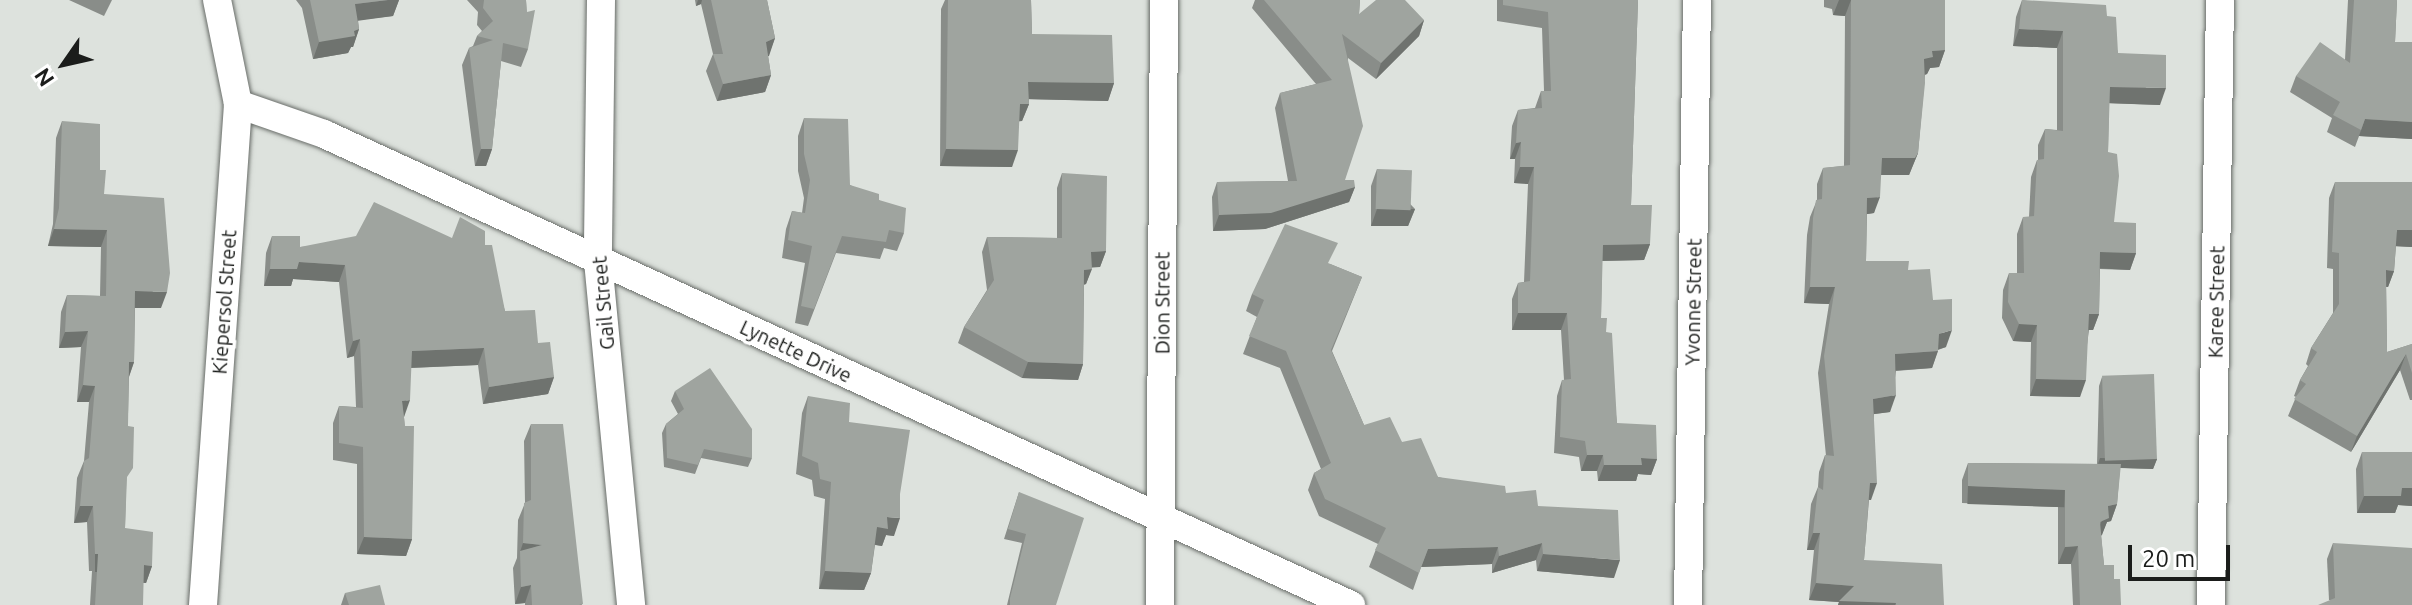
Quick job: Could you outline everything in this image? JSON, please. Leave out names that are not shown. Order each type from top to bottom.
[{"type":"street","name":"Kiepersol Street","points":[[203,605],[238,104],[217,0]]},
{"type":"street","name":"Gail Street","points":[[601,0],[598,261],[631,605]]},
{"type":"street","name":"Dion Street","points":[[1160,605],[1164,0]]},
{"type":"street","name":"Yvonne Street","points":[[1688,605],[1697,0]]},
{"type":"street","name":"Karee Street","points":[[2211,605],[2220,0]]},
{"type":"street","name":"Lynette Drive","points":[[238,104],[324,134],[1351,605]]},
{"type":"building","points":[[310,0],[388,0],[355,4],[359,29],[354,31],[355,36],[319,42]]},
{"type":"building","points":[[484,0],[526,0],[527,12],[535,10],[528,49],[503,43],[492,149],[481,149],[469,48],[493,40],[477,36],[493,21],[483,8]]},
{"type":"building","points":[[711,0],[767,0],[775,38],[766,42],[771,75],[723,84],[713,54],[723,54]]},
{"type":"building","points":[[948,0],[1031,0],[1032,34],[1112,35],[1114,83],[1028,82],[1029,104],[1020,104],[1018,150],[946,149]]},
{"type":"building","points":[[1264,0],[1360,0],[1359,14],[1376,0],[1405,0],[1424,20],[1381,63],[1342,34],[1363,126],[1345,180],[1354,180],[1355,187],[1271,213],[1219,215],[1217,182],[1297,181],[1280,93],[1332,80]]},
{"type":"building","points":[[1503,0],[1638,0],[1631,205],[1652,205],[1650,244],[1603,245],[1601,318],[1607,318],[1606,332],[1612,333],[1617,423],[1656,425],[1657,459],[1641,458],[1642,465],[1604,465],[1603,455],[1587,455],[1585,441],[1560,437],[1562,380],[1571,379],[1567,313],[1518,313],[1518,283],[1530,281],[1534,167],[1520,167],[1521,142],[1516,143],[1518,110],[1542,108],[1541,91],[1551,91],[1548,12],[1503,5]]},
{"type":"building","points":[[1851,0],[1945,0],[1945,50],[1932,51],[1933,57],[1924,59],[1925,83],[1918,153],[1915,158],[1882,158],[1880,197],[1867,198],[1866,261],[1909,261],[1908,270],[1930,269],[1933,300],[1952,299],[1952,330],[1939,334],[1938,351],[1895,354],[1896,395],[1873,399],[1877,483],[1870,483],[1864,560],[1942,564],[1944,605],[1839,601],[1854,586],[1816,583],[1820,533],[1813,533],[1818,487],[1823,490],[1825,455],[1834,456],[1824,356],[1835,287],[1810,287],[1813,218],[1816,200],[1822,199],[1823,168],[1850,165]]},
{"type":"building","points":[[2022,0],[2106,5],[2107,16],[2116,17],[2118,53],[2166,55],[2166,88],[2110,87],[2108,152],[2117,154],[2119,176],[2114,222],[2136,223],[2136,253],[2100,252],[2099,314],[2089,314],[2086,380],[2036,379],[2037,325],[2019,324],[2008,302],[2009,273],[2024,273],[2023,217],[2034,216],[2037,160],[2044,159],[2045,129],[2063,131],[2063,31],[2019,29]]},
{"type":"building","points":[[2354,0],[2397,0],[2395,42],[2412,42],[2412,122],[2365,119],[2361,130],[2333,115],[2340,102],[2296,76],[2320,42],[2350,63]]},
{"type":"building","points":[[804,118],[848,119],[850,185],[879,194],[879,200],[906,208],[904,233],[889,230],[886,242],[842,236],[814,309],[801,306],[812,246],[788,240],[792,211],[805,213],[810,180],[804,154]]},
{"type":"building","points":[[62,121],[100,124],[100,170],[106,170],[104,194],[164,198],[170,273],[167,292],[135,291],[134,362],[129,362],[128,426],[134,427],[133,468],[127,477],[125,528],[153,532],[152,566],[144,565],[143,605],[95,605],[98,554],[95,554],[93,506],[80,506],[84,461],[89,458],[95,386],[83,385],[88,331],[65,332],[67,295],[106,296],[107,230],[54,229],[59,208]]},
{"type":"building","points":[[1377,169],[1412,170],[1411,210],[1376,209]]},
{"type":"building","points":[[1062,173],[1107,176],[1106,251],[1091,252],[1092,269],[1084,270],[1083,364],[1028,362],[964,327],[994,280],[987,237],[1062,238]]},
{"type":"building","points":[[2335,182],[2412,182],[2412,230],[2397,230],[2394,271],[2386,270],[2387,352],[2412,344],[2412,373],[2406,354],[2357,436],[2294,399],[2306,384],[2300,380],[2317,352],[2311,348],[2339,304],[2339,253],[2332,252]]},
{"type":"building","points":[[374,202],[452,238],[460,217],[485,231],[485,245],[492,245],[505,311],[535,310],[538,343],[550,342],[554,377],[489,387],[484,348],[412,351],[410,400],[402,401],[405,426],[414,426],[412,539],[364,537],[363,447],[339,443],[339,406],[363,408],[360,339],[353,341],[345,265],[299,262],[297,269],[270,269],[272,236],[300,236],[300,247],[356,236]]},
{"type":"building","points":[[1285,224],[1338,243],[1328,263],[1362,277],[1331,350],[1364,425],[1390,417],[1402,442],[1421,438],[1438,477],[1505,486],[1506,493],[1536,490],[1538,506],[1618,510],[1620,560],[1543,554],[1542,543],[1499,556],[1498,547],[1428,549],[1419,573],[1375,550],[1386,528],[1325,499],[1314,473],[1331,463],[1286,351],[1249,336],[1264,300],[1252,294]]},
{"type":"building","points":[[710,368],[752,429],[752,458],[704,449],[698,465],[667,458],[666,424],[684,409],[675,391]]},
{"type":"building","points":[[2154,374],[2157,459],[2105,461],[2102,376]]},
{"type":"building","points":[[808,396],[850,403],[849,422],[910,430],[900,494],[900,518],[887,517],[888,529],[877,527],[871,573],[825,571],[831,482],[820,479],[818,463],[802,456]]},
{"type":"building","points":[[531,424],[563,424],[583,604],[532,605],[531,585],[521,587],[520,551],[542,545],[523,543],[524,503],[531,500]]},
{"type":"building","points":[[2362,452],[2412,452],[2412,488],[2402,488],[2401,496],[2364,496]]},
{"type":"building","points":[[1968,463],[2121,464],[2117,504],[2108,506],[2109,518],[2100,522],[2104,565],[2114,565],[2114,579],[2120,579],[2121,605],[2080,605],[2078,546],[2065,547],[2065,490],[1968,486]]},
{"type":"building","points":[[1019,492],[1084,518],[1056,605],[1010,605],[1026,534],[1008,529]]},
{"type":"building","points":[[2333,543],[2412,548],[2412,605],[2318,605],[2335,598]]},
{"type":"building","points":[[380,585],[385,605],[349,605],[345,593]]}]
